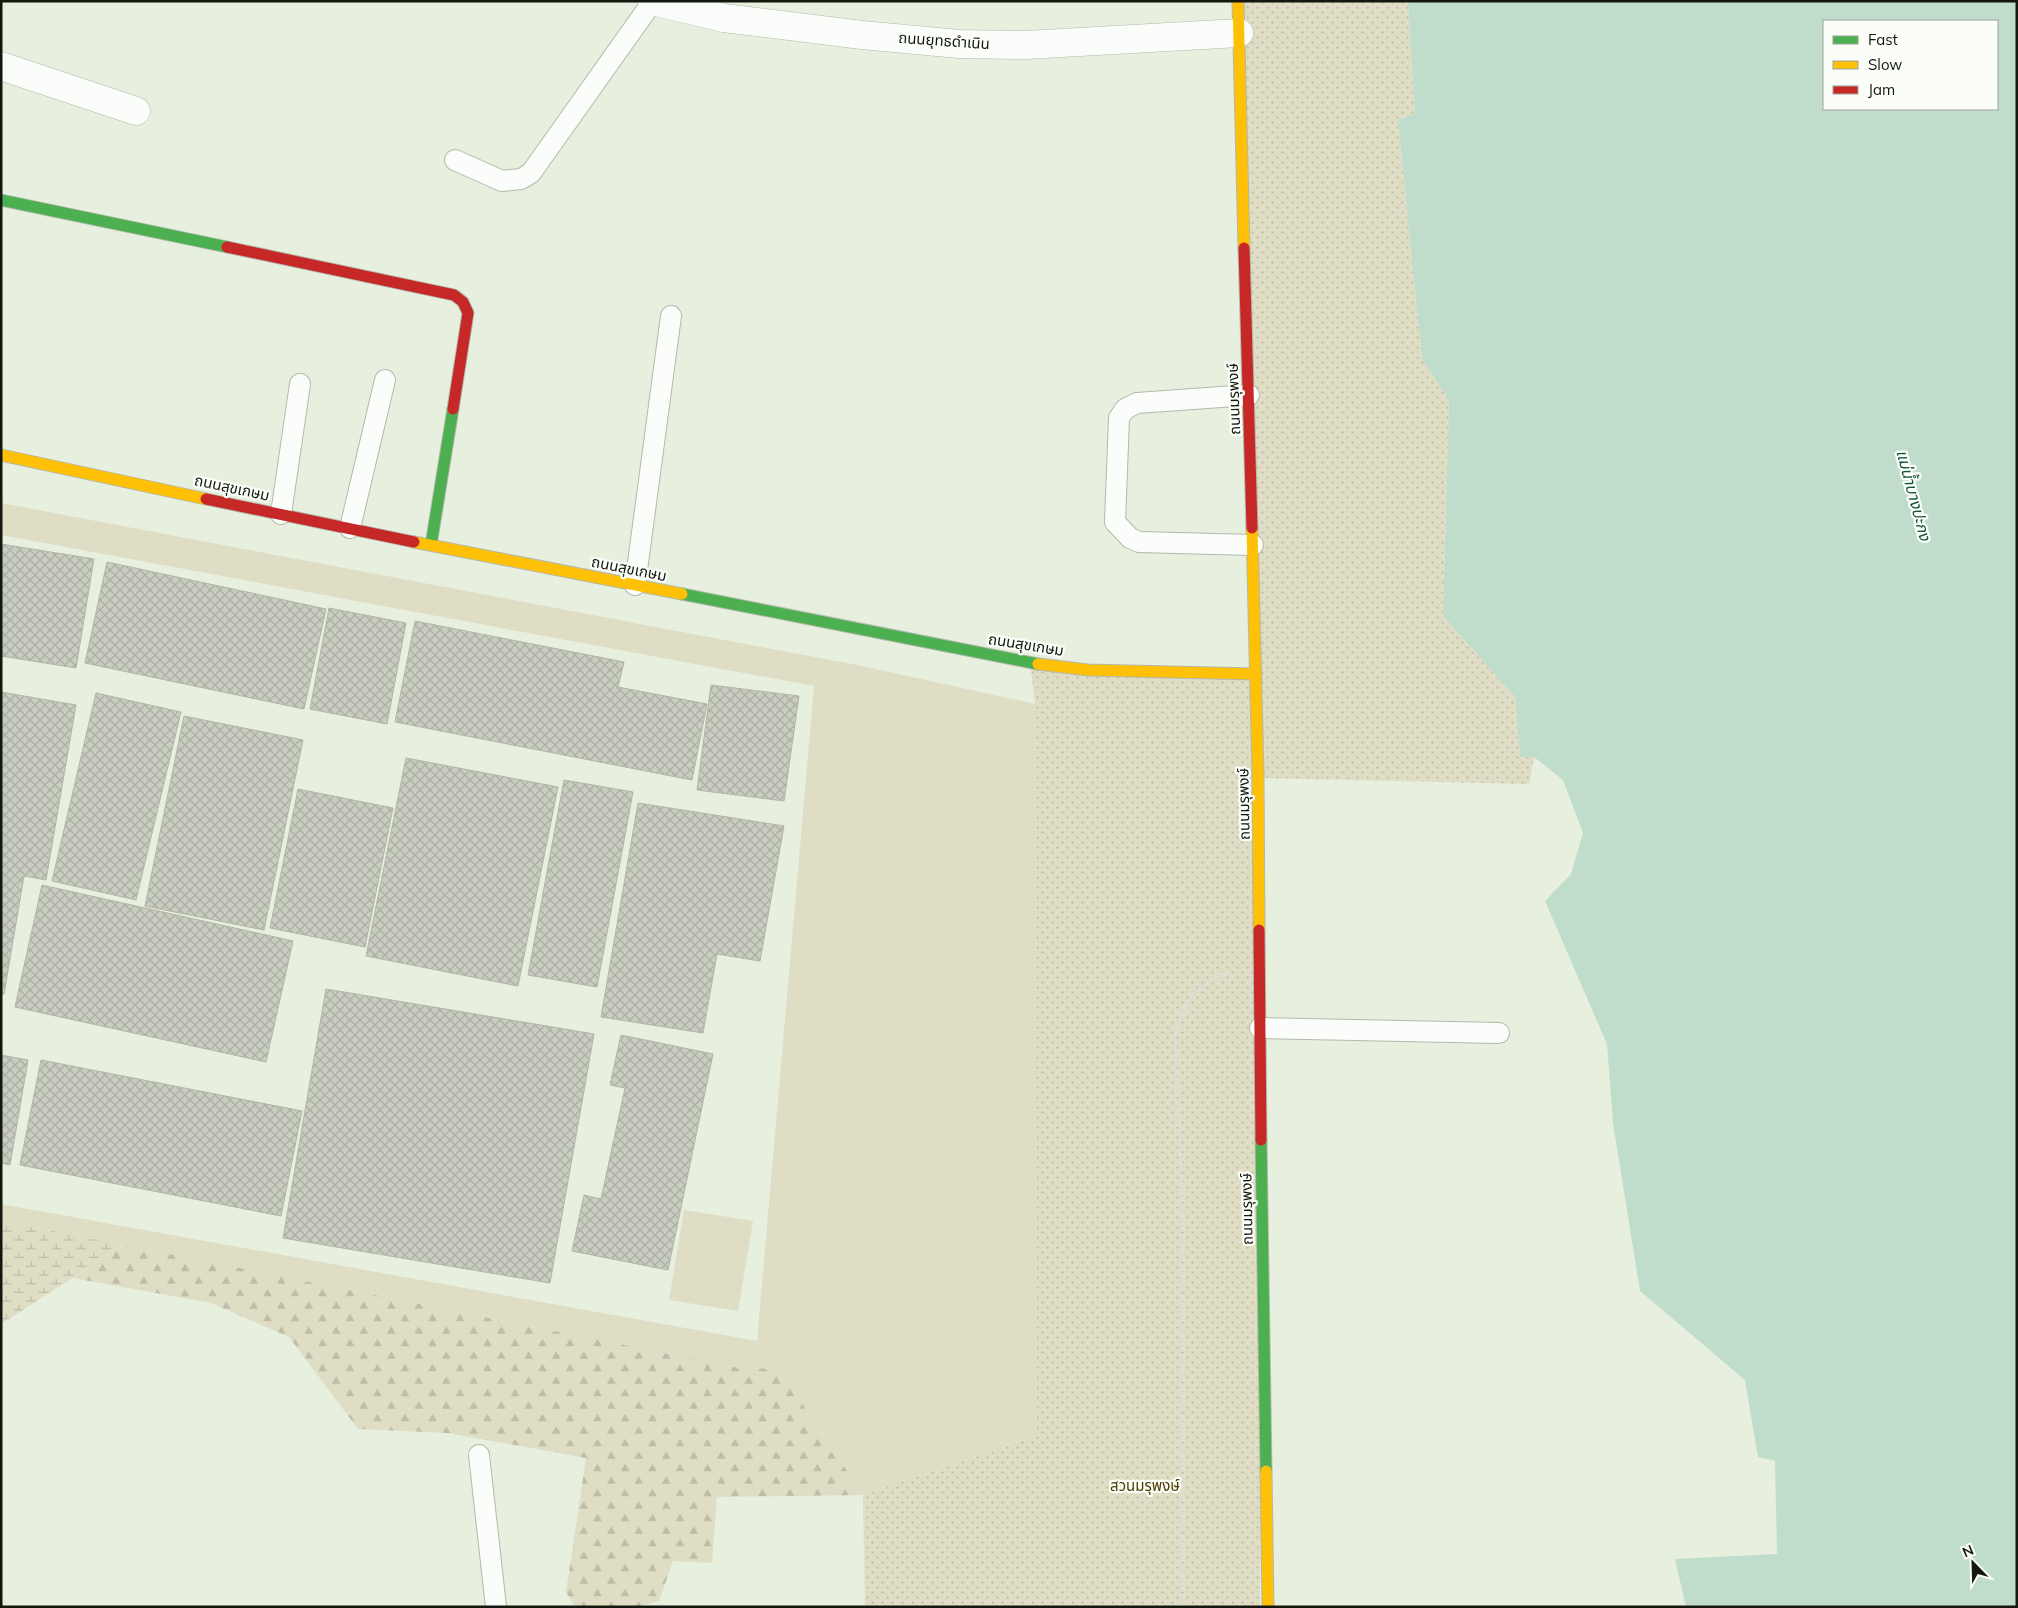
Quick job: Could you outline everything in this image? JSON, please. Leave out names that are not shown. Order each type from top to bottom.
[{"type":"street","name":"ถนนยุทธดำเนิน","points":[[652,1],[724,18],[862,35],[959,44],[1026,44],[1239,33]]},
{"type":"street","name":"ถนนมรุพงษ์","points":[[1238,1],[1256,674],[1268,1607]]},
{"type":"street","points":[[1,66],[136,111]]},
{"type":"street","points":[[1,200],[454,295],[463,302],[468,313],[430,545]]},
{"type":"street","name":"ถนนสุขเกษม","points":[[1,454],[430,545],[1032,663],[1088,670],[1256,674]]},
{"type":"lane","points":[[455,160],[502,181],[521,179],[531,173],[652,1]]},
{"type":"lane","points":[[635,585],[671,316]]},
{"type":"lane","points":[[350,528],[385,380]]},
{"type":"lane","points":[[281,514],[300,384]]},
{"type":"lane","points":[[1249,395],[1137,403],[1125,409],[1119,418],[1115,522],[1126,534],[1139,542],[1253,545]]},
{"type":"lane","points":[[1260,1028],[1499,1033]]},
{"type":"lane","points":[[479,1454],[496,1607]]},
{"type":"path","points":[[1183,1607],[1183,1208],[1175,1032],[1192,994],[1222,974],[1261,972]]},
{"type":"green space","name":"สวนมรุพงษ์","points":[[1238,1],[1407,1],[1408,3],[1415,115],[1398,120],[1422,359],[1449,400],[1443,616],[1515,697],[1520,757],[1534,757],[1529,784],[1263,778],[1260,1607],[865,1607],[863,1495],[1037,1435],[1035,704],[1031,670],[1253,675]]},
{"type":"green space","points":[[1,503],[862,666],[1035,704],[1037,1435],[863,1495],[779,1369],[740,1368],[1,1221],[1,1204],[757,1341],[814,686],[1,535]]},
{"type":"green space","points":[[684,1210],[753,1221],[738,1311],[669,1300]]},
{"type":"green space","points":[[1,1221],[124,1245],[1,1324]]},
{"type":"green space","points":[[124,1245],[740,1368],[779,1369],[863,1495],[717,1497],[712,1563],[673,1561],[659,1601],[636,1607],[575,1607],[566,1592],[586,1458],[448,1433],[358,1429],[289,1337],[211,1303],[73,1278]]},
{"type":"water","name":"แม่น้ำบางปะกง","points":[[1407,1],[2017,1],[2017,1607],[1686,1607],[1675,1559],[1777,1554],[1775,1461],[1758,1457],[1745,1380],[1640,1291],[1613,1123],[1607,1044],[1545,901],[1571,874],[1583,833],[1563,780],[1534,757],[1520,757],[1515,697],[1443,616],[1449,400],[1422,359],[1398,120],[1415,114]]},
{"type":"building","points":[[1,544],[94,559],[76,668],[1,656]]},
{"type":"building","points":[[107,562],[326,609],[304,709],[85,663]]},
{"type":"building","points":[[329,608],[406,623],[387,724],[310,709]]},
{"type":"building","points":[[415,621],[624,662],[618,687],[707,704],[692,780],[395,722]]},
{"type":"building","points":[[711,685],[799,696],[784,801],[697,790]]},
{"type":"building","points":[[1,692],[76,705],[46,880],[24,876],[4,994],[1,994]]},
{"type":"building","points":[[96,693],[181,712],[136,900],[52,881]]},
{"type":"building","points":[[184,716],[303,740],[264,930],[145,906]]},
{"type":"building","points":[[406,758],[558,787],[518,986],[366,956]]},
{"type":"building","points":[[564,780],[633,792],[597,987],[528,975]]},
{"type":"building","points":[[298,789],[393,808],[365,947],[270,928]]},
{"type":"building","points":[[638,803],[784,826],[760,961],[717,954],[703,1033],[601,1017]]},
{"type":"building","points":[[42,885],[293,941],[266,1062],[15,1007]]},
{"type":"building","points":[[326,989],[594,1034],[550,1283],[283,1238]]},
{"type":"building","points":[[621,1035],[713,1054],[668,1270],[572,1251],[584,1195],[601,1199],[625,1088],[610,1085]]},
{"type":"building","points":[[1,1055],[28,1060],[10,1165],[1,1163]]},
{"type":"building","points":[[41,1060],[302,1111],[281,1216],[20,1165]]},
{"type":"traffic: fast","points":[[1,200],[227,247]]},
{"type":"traffic: fast","points":[[431,545],[453,409]]},
{"type":"traffic: fast","points":[[682,594],[1038,664]]},
{"type":"traffic: fast","points":[[1261,1140],[1266,1471]]},
{"type":"traffic: slow","points":[[1238,1],[1244,248]]},
{"type":"traffic: slow","points":[[1,455],[206,499]]},
{"type":"traffic: slow","points":[[1252,528],[1258,775],[1259,930]]},
{"type":"traffic: slow","points":[[414,542],[682,594]]},
{"type":"traffic: slow","points":[[1038,664],[1088,670],[1256,674]]},
{"type":"traffic: slow","points":[[1266,1471],[1268,1607]]},
{"type":"traffic: jam","points":[[227,247],[454,295],[463,302],[468,313],[453,409]]},
{"type":"traffic: jam","points":[[1244,248],[1252,528]]},
{"type":"traffic: jam","points":[[206,499],[414,542]]},
{"type":"traffic: jam","points":[[1259,930],[1261,1140]]}]
